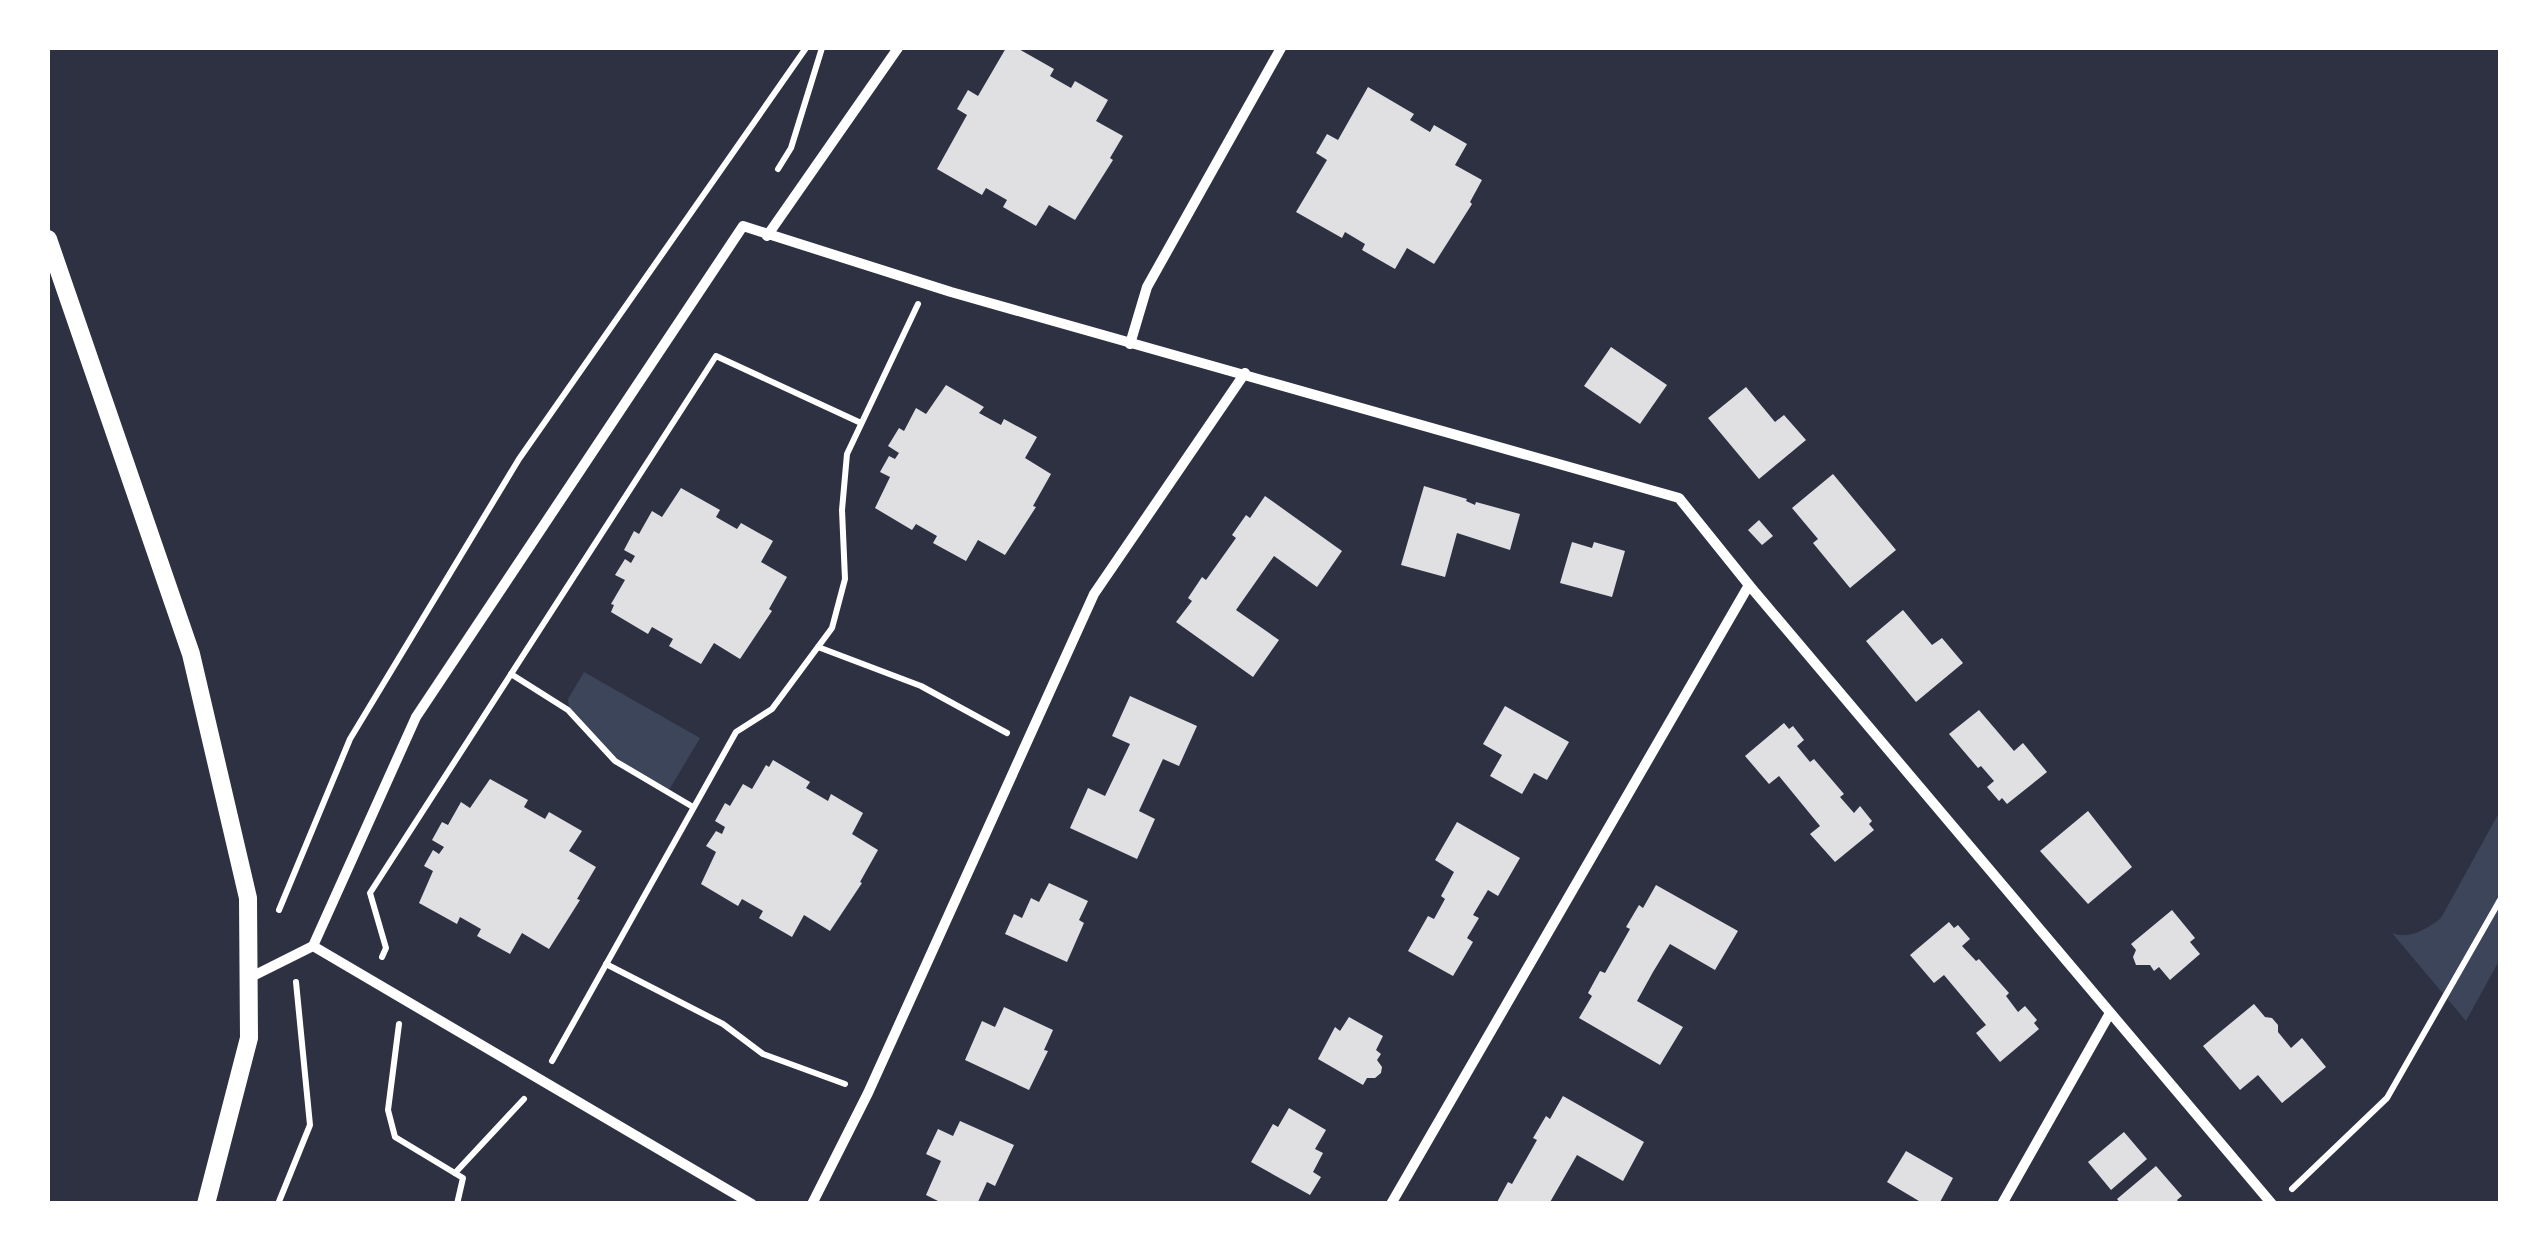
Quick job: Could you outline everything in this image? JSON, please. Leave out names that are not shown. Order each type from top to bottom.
[{"type":"street","points":[[767,236],[898,48]]},
{"type":"street","points":[[1130,344],[1147,286],[1281,48]]},
{"type":"street","points":[[251,977],[314,946],[416,717],[742,226],[1130,344],[1679,498],[1748,585],[2272,1204]]},
{"type":"street","points":[[48,239],[191,654],[248,898],[249,1038],[206,1204]]},
{"type":"street","points":[[812,1204],[868,1092],[1094,594],[1244,373]]},
{"type":"street","points":[[1391,1204],[1748,585]]},
{"type":"street","points":[[314,946],[752,1204]]},
{"type":"street","points":[[2002,1204],[2110,1013]]},
{"type":"path","points":[[274,922],[350,739],[519,459],[806,48]]},
{"type":"path","points":[[772,179],[791,148],[822,48]]},
{"type":"path","points":[[455,1173],[542,1080],[736,732],[772,709],[832,628],[845,579],[842,510],[847,454],[928,285]]},
{"type":"path","points":[[372,981],[386,948],[370,893],[716,356],[861,423]]},
{"type":"path","points":[[818,647],[921,686],[1025,743]]},
{"type":"path","points":[[512,674],[568,710],[615,761],[694,807]]},
{"type":"path","points":[[2290,1190],[2387,1098],[2500,900]]},
{"type":"path","points":[[278,1204],[310,1124],[293,956]]},
{"type":"path","points":[[606,964],[723,1024],[764,1054],[868,1092]]},
{"type":"path","points":[[402,998],[388,1110],[394,1137],[464,1178],[458,1204]]},
{"type":"shaded area","points":[[584,672],[700,738],[669,790],[616,760],[569,709],[568,699]]},
{"type":"shaded area","points":[[2500,811],[2500,959],[2466,1021],[2392,933],[2411,934],[2441,918]]},
{"type":"building","points":[[1006,48],[1017,48],[1054,69],[1050,76],[1071,88],[1075,81],[1108,100],[1096,121],[1123,136],[1110,158],[1113,160],[1075,220],[1049,205],[1036,226],[1003,207],[1007,200],[986,188],[982,195],[937,169],[967,115],[957,109],[968,90],[978,96]]},
{"type":"building","points":[[1368,87],[1414,114],[1410,120],[1430,132],[1434,125],[1467,144],[1455,165],[1482,180],[1472,204],[1434,264],[1407,248],[1395,269],[1362,250],[1365,244],[1345,232],[1342,238],[1296,212],[1327,160],[1316,153],[1327,134],[1338,140]]},
{"type":"building","points":[[1611,347],[1667,385],[1640,424],[1584,386]]},
{"type":"building","points":[[946,385],[984,407],[979,413],[1001,425],[1004,419],[1037,437],[1025,458],[1051,474],[1033,506],[1036,507],[1005,555],[978,540],[966,561],[933,543],[937,536],[916,524],[912,530],[875,508],[890,477],[880,472],[889,456],[895,459],[899,453],[888,446],[899,428],[904,431],[916,408],[926,414]]},
{"type":"building","points":[[1746,387],[1775,422],[1784,415],[1806,440],[1759,479],[1708,418]]},
{"type":"building","points":[[1833,474],[1896,550],[1850,588],[1813,543],[1818,539],[1792,508]]},
{"type":"building","points":[[1424,486],[1475,505],[1476,502],[1520,514],[1510,550],[1457,533],[1445,577],[1401,565]]},
{"type":"building","points":[[681,488],[720,510],[716,517],[737,529],[741,523],[773,541],[761,562],[787,577],[769,609],[772,611],[740,659],[714,643],[701,664],[669,646],[673,639],[652,627],[648,634],[611,612],[611,604],[625,580],[615,575],[625,559],[631,563],[635,556],[624,550],[634,531],[639,534],[652,511],[662,517]]},
{"type":"building","points":[[1265,496],[1342,551],[1317,587],[1274,556],[1236,610],[1279,640],[1253,677],[1176,622],[1192,601],[1188,598],[1202,577],[1206,580],[1236,538],[1232,535],[1246,515],[1250,518]]},
{"type":"building","points":[[1759,520],[1773,536],[1762,545],[1748,530]]},
{"type":"building","points":[[1572,542],[1592,548],[1594,542],[1625,551],[1612,597],[1560,583]]},
{"type":"building","points":[[1903,610],[1932,645],[1942,638],[1963,663],[1916,702],[1866,641]]},
{"type":"building","points":[[1130,696],[1197,726],[1179,766],[1163,759],[1139,811],[1155,819],[1137,859],[1070,828],[1088,788],[1105,796],[1130,744],[1112,736]]},
{"type":"building","points":[[1505,706],[1569,742],[1547,780],[1534,773],[1522,794],[1490,776],[1502,755],[1483,744]]},
{"type":"building","points":[[1979,710],[2014,751],[2023,743],[2047,772],[2007,804],[1987,787],[1994,781],[1949,734]]},
{"type":"building","points":[[1784,723],[1789,729],[1793,726],[1804,740],[1797,746],[1810,762],[1814,759],[1844,794],[1840,797],[1854,813],[1860,806],[1872,821],[1869,824],[1874,830],[1835,862],[1810,834],[1820,826],[1779,776],[1769,784],[1745,756]]},
{"type":"building","points":[[773,760],[810,782],[806,788],[828,801],[831,794],[863,813],[852,834],[878,850],[862,883],[830,931],[804,915],[792,937],[759,918],[763,911],[742,899],[738,906],[701,884],[716,852],[706,846],[716,831],[722,834],[725,827],[715,821],[725,803],[730,806],[743,784],[752,789]]},
{"type":"building","points":[[490,779],[528,800],[524,807],[545,819],[549,812],[582,831],[569,851],[596,867],[549,949],[522,933],[510,954],[477,936],[481,929],[460,917],[457,924],[419,903],[433,871],[424,866],[433,850],[439,854],[444,847],[432,840],[442,822],[448,825],[461,802],[470,808]]},
{"type":"building","points":[[2088,811],[2132,867],[2088,904],[2040,851]]},
{"type":"building","points":[[1457,822],[1520,858],[1498,896],[1488,890],[1473,915],[1479,918],[1467,938],[1473,942],[1453,976],[1408,951],[1428,916],[1434,919],[1445,899],[1441,896],[1454,872],[1435,860]]},
{"type":"building","points":[[1049,883],[1088,901],[1079,920],[1084,923],[1067,962],[1005,934],[1014,914],[1022,918],[1031,898],[1039,902]]},
{"type":"building","points":[[1656,885],[1738,931],[1715,970],[1670,944],[1653,972],[1637,1001],[1683,1027],[1660,1065],[1579,1018],[1600,971],[1605,973],[1630,929],[1626,927]]},
{"type":"building","points":[[2172,910],[2195,938],[2190,942],[2200,954],[2170,980],[2159,967],[2154,971],[2150,965],[2136,965],[2136,950],[2131,944]]},
{"type":"building","points":[[1949,922],[1954,928],[1958,925],[1970,939],[1962,946],[2009,993],[2006,996],[2018,1012],[2025,1006],[2037,1020],[2034,1023],[2039,1029],[2000,1062],[1976,1033],[1986,1025],[1944,975],[1934,983],[1910,955]]},
{"type":"building","points":[[2254,1004],[2278,1025],[2278,1032],[2291,1048],[2302,1038],[2326,1067],[2282,1103],[2258,1075],[2240,1090],[2203,1046]]},
{"type":"building","points":[[1004,1007],[1053,1030],[1044,1050],[1048,1051],[1029,1090],[965,1060],[982,1021],[995,1027]]},
{"type":"building","points":[[1349,1017],[1383,1036],[1376,1050],[1381,1054],[1377,1060],[1381,1073],[1367,1078],[1363,1085],[1318,1059],[1335,1027],[1340,1031]]},
{"type":"building","points":[[1563,1096],[1644,1142],[1623,1181],[1577,1155],[1549,1204],[1496,1204],[1537,1140],[1533,1138],[1546,1116],[1550,1119]]},
{"type":"building","points":[[1289,1108],[1326,1130],[1315,1149],[1323,1153],[1313,1172],[1321,1177],[1310,1195],[1251,1162],[1273,1124],[1278,1127]]},
{"type":"building","points":[[960,1121],[1014,1145],[995,1186],[987,1182],[977,1204],[944,1204],[926,1195],[941,1161],[926,1154],[938,1129],[953,1136]]},
{"type":"building","points":[[2124,1132],[2147,1159],[2111,1190],[2088,1162]]},
{"type":"building","points":[[1906,1151],[1953,1178],[1939,1204],[1924,1204],[1887,1182]]},
{"type":"building","points":[[2156,1166],[2182,1196],[2177,1200],[2180,1204],[2121,1204],[2117,1199]]}]
